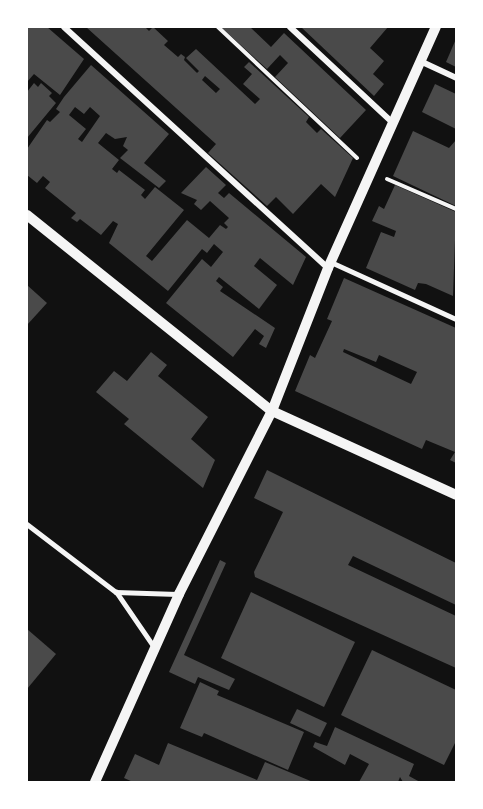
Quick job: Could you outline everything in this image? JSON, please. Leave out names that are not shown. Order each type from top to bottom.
[{"type":"street","points":[[64,27],[330,265]]},
{"type":"street","points":[[290,27],[393,123]]},
{"type":"street","points":[[95,782],[180,594],[272,411],[330,265],[436,27]]},
{"type":"street","points":[[420,61],[456,78]]},
{"type":"street","points":[[27,215],[272,411],[456,495]]},
{"type":"lane","points":[[330,265],[456,319]]},
{"type":"lane","points":[[27,524],[116,592],[155,649]]},
{"type":"lane","points":[[116,592],[180,594]]},
{"type":"path","points":[[218,27],[371,172]]},
{"type":"path","points":[[388,180],[456,209]]},
{"type":"building","points":[[27,27],[47,27],[84,59],[60,95],[34,74],[27,82]]},
{"type":"building","points":[[86,27],[145,27],[149,31],[153,27],[168,41],[164,45],[178,57],[181,54],[185,57],[184,60],[197,73],[199,71],[186,58],[196,49],[255,104],[260,99],[243,84],[252,74],[244,67],[249,62],[309,117],[306,122],[317,133],[321,129],[353,158],[335,197],[321,184],[293,214],[276,197],[267,206],[208,153],[216,144]],"holes":[[[205,76],[220,89],[216,93],[202,80]]]},
{"type":"building","points":[[221,27],[250,27],[271,47],[284,33],[366,110],[340,138],[275,77],[288,63],[280,55],[267,69]]},
{"type":"building","points":[[301,27],[388,27],[370,48],[384,61],[373,74],[384,84],[374,96]]},
{"type":"building","points":[[456,39],[456,67],[446,62]]},
{"type":"building","points":[[91,65],[169,134],[144,163],[166,181],[159,188],[120,158],[128,150],[123,146],[127,137],[115,139],[106,133],[98,143],[119,160],[112,169],[117,173],[119,170],[145,190],[141,195],[145,199],[155,187],[184,210],[146,256],[152,261],[187,220],[209,238],[220,225],[226,229],[228,227],[224,223],[229,218],[210,201],[201,210],[194,204],[197,200],[181,193],[206,167],[226,185],[218,193],[224,198],[229,193],[306,257],[293,285],[260,258],[254,266],[277,285],[259,309],[219,277],[216,281],[223,287],[220,291],[275,328],[266,348],[259,344],[264,336],[255,329],[233,357],[166,303],[202,259],[211,267],[223,252],[214,244],[207,253],[202,249],[168,291],[109,243],[118,224],[113,221],[101,235],[80,219],[77,222],[71,218],[76,213],[45,188],[50,182],[43,176],[37,183],[27,175],[27,149],[47,120],[50,122],[60,112],[56,109]],"holes":[[[75,107],[84,114],[90,107],[100,116],[82,142],[78,139],[86,129],[69,115]]]},
{"type":"building","points":[[34,83],[38,87],[41,83],[52,93],[49,96],[56,103],[27,138],[27,92]]},
{"type":"building","points":[[435,84],[456,94],[456,129],[422,112]]},
{"type":"building","points":[[413,131],[449,148],[456,140],[456,206],[393,176]]},
{"type":"building","points":[[395,185],[456,212],[453,296],[426,284],[418,283],[415,290],[366,268],[381,232],[394,237],[396,231],[372,221],[379,206],[384,209]]},
{"type":"building","points":[[344,278],[456,328],[456,463],[450,460],[455,452],[426,440],[422,449],[295,391],[310,355],[315,358],[332,321],[327,319]],"holes":[[[344,349],[376,362],[379,355],[417,372],[411,384],[343,352]]]},
{"type":"building","points":[[27,285],[47,303],[27,325]]},
{"type":"building","points":[[151,352],[167,365],[158,376],[208,417],[191,439],[215,460],[203,488],[124,424],[129,419],[96,392],[114,371],[127,381]]},
{"type":"building","points":[[267,470],[456,563],[456,605],[353,556],[348,565],[456,616],[456,668],[255,577],[254,572],[283,512],[254,498]]},
{"type":"building","points":[[220,560],[226,563],[184,655],[235,679],[229,690],[198,677],[195,684],[169,672]]},
{"type":"building","points":[[251,592],[355,642],[324,707],[221,658]]},
{"type":"building","points":[[27,629],[56,654],[27,689]]},
{"type":"building","points":[[372,650],[456,690],[456,741],[444,765],[341,715]]},
{"type":"building","points":[[200,682],[219,691],[217,695],[304,732],[288,770],[204,733],[202,737],[180,728]]},
{"type":"building","points":[[297,709],[327,723],[320,737],[290,723]]},
{"type":"building","points":[[335,727],[414,764],[409,776],[420,782],[403,782],[400,777],[398,782],[359,782],[369,764],[350,754],[345,765],[313,747],[315,742],[327,746]]},
{"type":"building","points":[[168,743],[257,780],[265,762],[313,782],[133,782],[124,778],[135,754],[159,765]]}]
